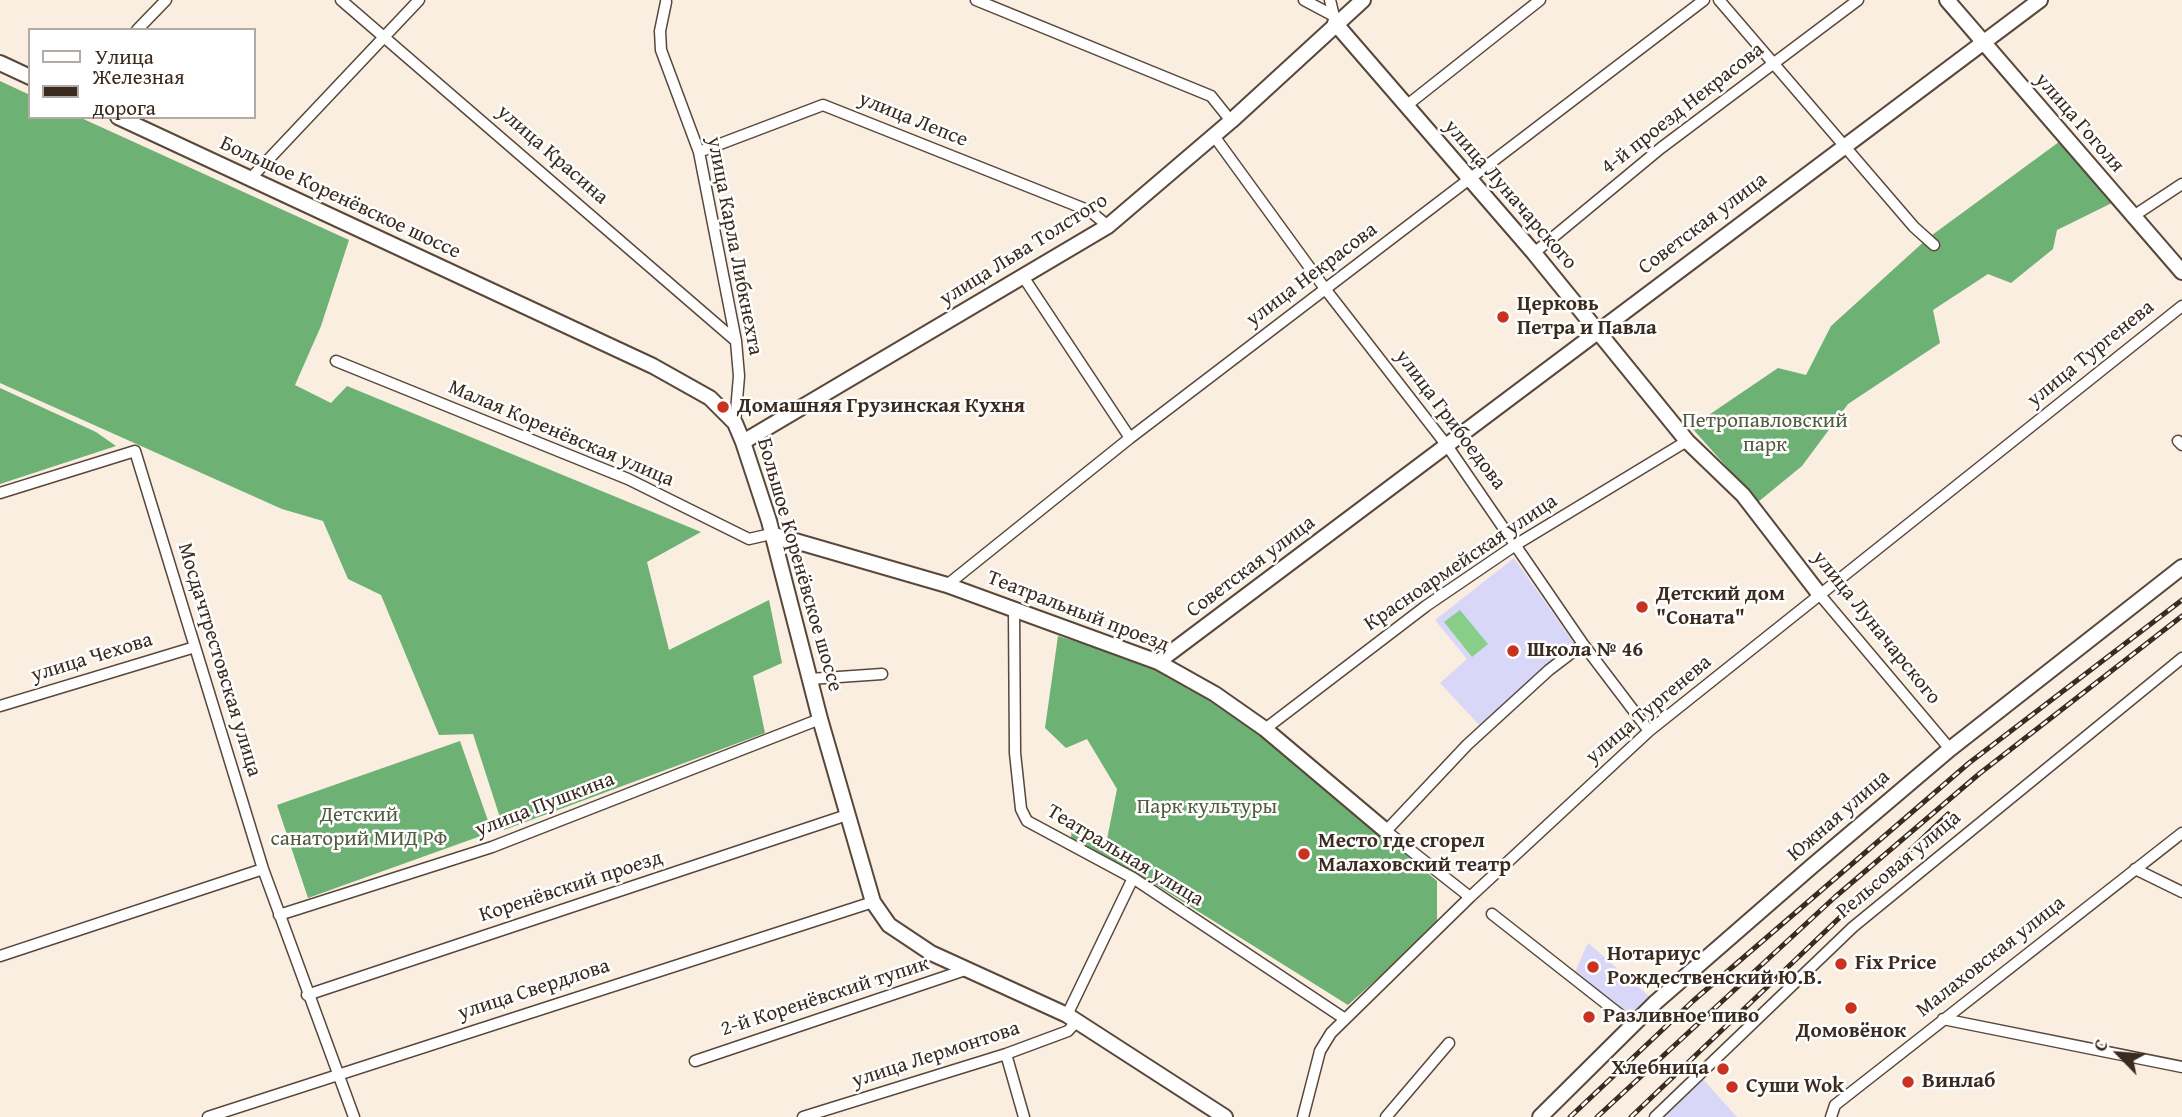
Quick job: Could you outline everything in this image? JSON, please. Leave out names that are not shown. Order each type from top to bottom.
[{"type":"street","points":[[139,28],[166,0]]},
{"type":"street","name":"улица Красина","points":[[341,0],[736,341]]},
{"type":"street","points":[[250,179],[419,0]]},
{"type":"street","points":[[976,0],[1211,96],[1231,121]]},
{"type":"street","points":[[1304,0],[1335,19]]},
{"type":"street","points":[[1327,0],[1335,19]]},
{"type":"street","name":"улица Льва Толстого","points":[[743,442],[1108,226],[1231,121],[1335,19],[1363,0]]},
{"type":"street","points":[[1406,106],[1540,0]]},
{"type":"street","name":"улица Некрасова","points":[[947,586],[1130,438],[1704,0]]},
{"type":"street","points":[[1719,0],[1914,227],[1934,245]]},
{"type":"street","name":"4-й проезд Некрасова","points":[[1534,253],[1661,148],[1858,0]]},
{"type":"street","name":"улица Гоголя","points":[[1947,0],[2182,272]]},
{"type":"street","name":"Советская улица","points":[[1158,662],[1448,447],[1598,329],[2040,0]]},
{"type":"street","name":"улица Карла Либкнехта","points":[[666,1],[660,31],[661,50],[699,152],[736,341],[739,376],[734,423]]},
{"type":"street","name":"улица Луначарского","points":[[1335,19],[1468,180],[1598,329],[1687,441],[1743,495],[1820,595],[1950,749]]},
{"type":"street","points":[[0,63],[28,76]]},
{"type":"street","name":"улица Лепсе","points":[[699,152],[823,105],[1090,211],[1108,226]]},
{"type":"street","name":"Большое Коренёвское шоссе","points":[[122,119],[653,366],[699,390],[734,423],[743,442],[873,902],[900,934],[930,953],[1072,1018],[1225,1117]]},
{"type":"street","name":"улица Грибоедова","points":[[1214,136],[1326,290],[1448,447],[1583,644],[1649,731]]},
{"type":"street","points":[[2132,217],[2182,184]]},
{"type":"street","points":[[1024,278],[1130,438]]},
{"type":"street","name":"улица Тургенева","points":[[1303,1117],[1320,1052],[1331,1033],[1470,897],[1649,731],[2182,306]]},
{"type":"street","name":"Малая Коренёвская улица","points":[[335,360],[628,479],[749,539],[771,534]]},
{"type":"street","name":"Красноармейская улица","points":[[1265,729],[1426,606],[1517,544],[1687,441]]},
{"type":"street","name":"Мосдачтрестовская улица","points":[[0,493],[135,451],[263,869],[354,1117]]},
{"type":"street","name":"Театральный проезд","points":[[771,534],[947,586],[1158,662],[1215,694],[1265,729],[1386,831],[1470,897]]},
{"type":"street","name":"Южная улица","points":[[1540,1117],[1632,1024],[1950,749],[2182,567]]},
{"type":"street","name":"Театральная улица","points":[[1014,610],[1014,754],[1021,809],[1027,821],[1133,878],[1345,1020]]},
{"type":"street","points":[[1386,831],[1467,745],[1549,670],[1583,644]]},
{"type":"street","name":"улица Чехова","points":[[0,706],[195,647]]},
{"type":"street","name":"Рельсовая улица","points":[[1655,1117],[1853,927],[2182,658]]},
{"type":"street","points":[[810,678],[882,674]]},
{"type":"street","name":"улица Пушкина","points":[[279,915],[492,847],[820,719]]},
{"type":"street","name":"Коренёвский проезд","points":[[307,995],[847,815]]},
{"type":"street","name":"Малаховская улица","points":[[1831,1117],[1835,1105],[2182,833]]},
{"type":"street","points":[[0,956],[263,869]]},
{"type":"street","points":[[2135,869],[2182,892]]},
{"type":"street","points":[[1072,1018],[1133,878]]},
{"type":"street","name":"улица Свердлова","points":[[208,1117],[873,902]]},
{"type":"street","points":[[1492,914],[1632,1024]]},
{"type":"street","name":"2-й Коренёвский тупик","points":[[695,1060],[968,969]]},
{"type":"street","name":"улица Лермонтова","points":[[803,1117],[1006,1054],[1068,1031],[1072,1018]]},
{"type":"street","points":[[1943,1019],[2182,1067]]},
{"type":"street","points":[[1387,1117],[1449,1043]]},
{"type":"street","points":[[1006,1054],[1024,1117]]},
{"type":"shaded area","name":"Школа № 46","points":[[1514,558],[1574,643],[1482,728],[1440,683],[1467,659],[1435,620]]},
{"type":"shaded area","points":[[1588,943],[1650,997],[1630,1017],[1574,974]]},
{"type":"shaded area","points":[[1701,1077],[1737,1117],[1659,1117]]},
{"type":"green space","points":[[0,81],[28,94],[28,119],[83,119],[349,240],[321,326],[295,385],[331,403],[347,386],[701,532],[647,562],[669,650],[769,600],[782,663],[753,676],[765,733],[504,830],[473,734],[439,735],[381,595],[348,579],[323,521],[282,509],[0,383]]},
{"type":"green space","name":"Петропавловский парк","points":[[2063,139],[2116,201],[2057,230],[2053,249],[2011,283],[1988,274],[1933,310],[1940,343],[1848,404],[1802,466],[1758,502],[1691,427],[1778,368],[1806,375],[1831,326],[1928,238]]},
{"type":"green space","points":[[0,388],[96,432],[116,446],[0,484]]},
{"type":"green space","points":[[1460,610],[1488,644],[1472,657],[1444,622]]},
{"type":"green space","name":"Парк культуры","points":[[1058,636],[1141,661],[1200,688],[1266,736],[1437,881],[1437,925],[1348,1005],[1148,880],[1071,840],[1072,822],[1107,839],[1117,789],[1087,739],[1066,748],[1045,728]]},
{"type":"green space","name":"Детский санаторий МИД РФ","points":[[460,741],[492,832],[308,898],[277,805]]},
{"type":"railway","points":[[1570,1117],[1693,1001],[1969,763],[2182,600]]},
{"type":"railway","points":[[1597,1117],[1835,897],[1979,774],[2182,616]]},
{"type":"railway","points":[[1631,1117],[1948,814]]},
{"type":"place","name":"Церковь Петра и Павла","points":[[1503,317]]},
{"type":"place","name":"Домашняя Грузинская Кухня","points":[[723,407]]},
{"type":"place","name":"Детский дом \"Соната\"","points":[[1642,607]]},
{"type":"place","name":"Школа № 46","points":[[1513,651]]},
{"type":"place","name":"Место где сгорел Малаховский театр","points":[[1304,854]]},
{"type":"place","name":"Fix Price","points":[[1841,964]]},
{"type":"place","name":"Нотариус Рождественский Ю.В.","points":[[1593,967]]},
{"type":"place","name":"Домовёнок","points":[[1851,1008]]},
{"type":"place","name":"Разливное пиво","points":[[1589,1017]]},
{"type":"place","name":"Хлебница","points":[[1723,1069]]},
{"type":"place","name":"Винлаб","points":[[1908,1082]]},
{"type":"place","name":"Суши Wok","points":[[1732,1087]]}]
